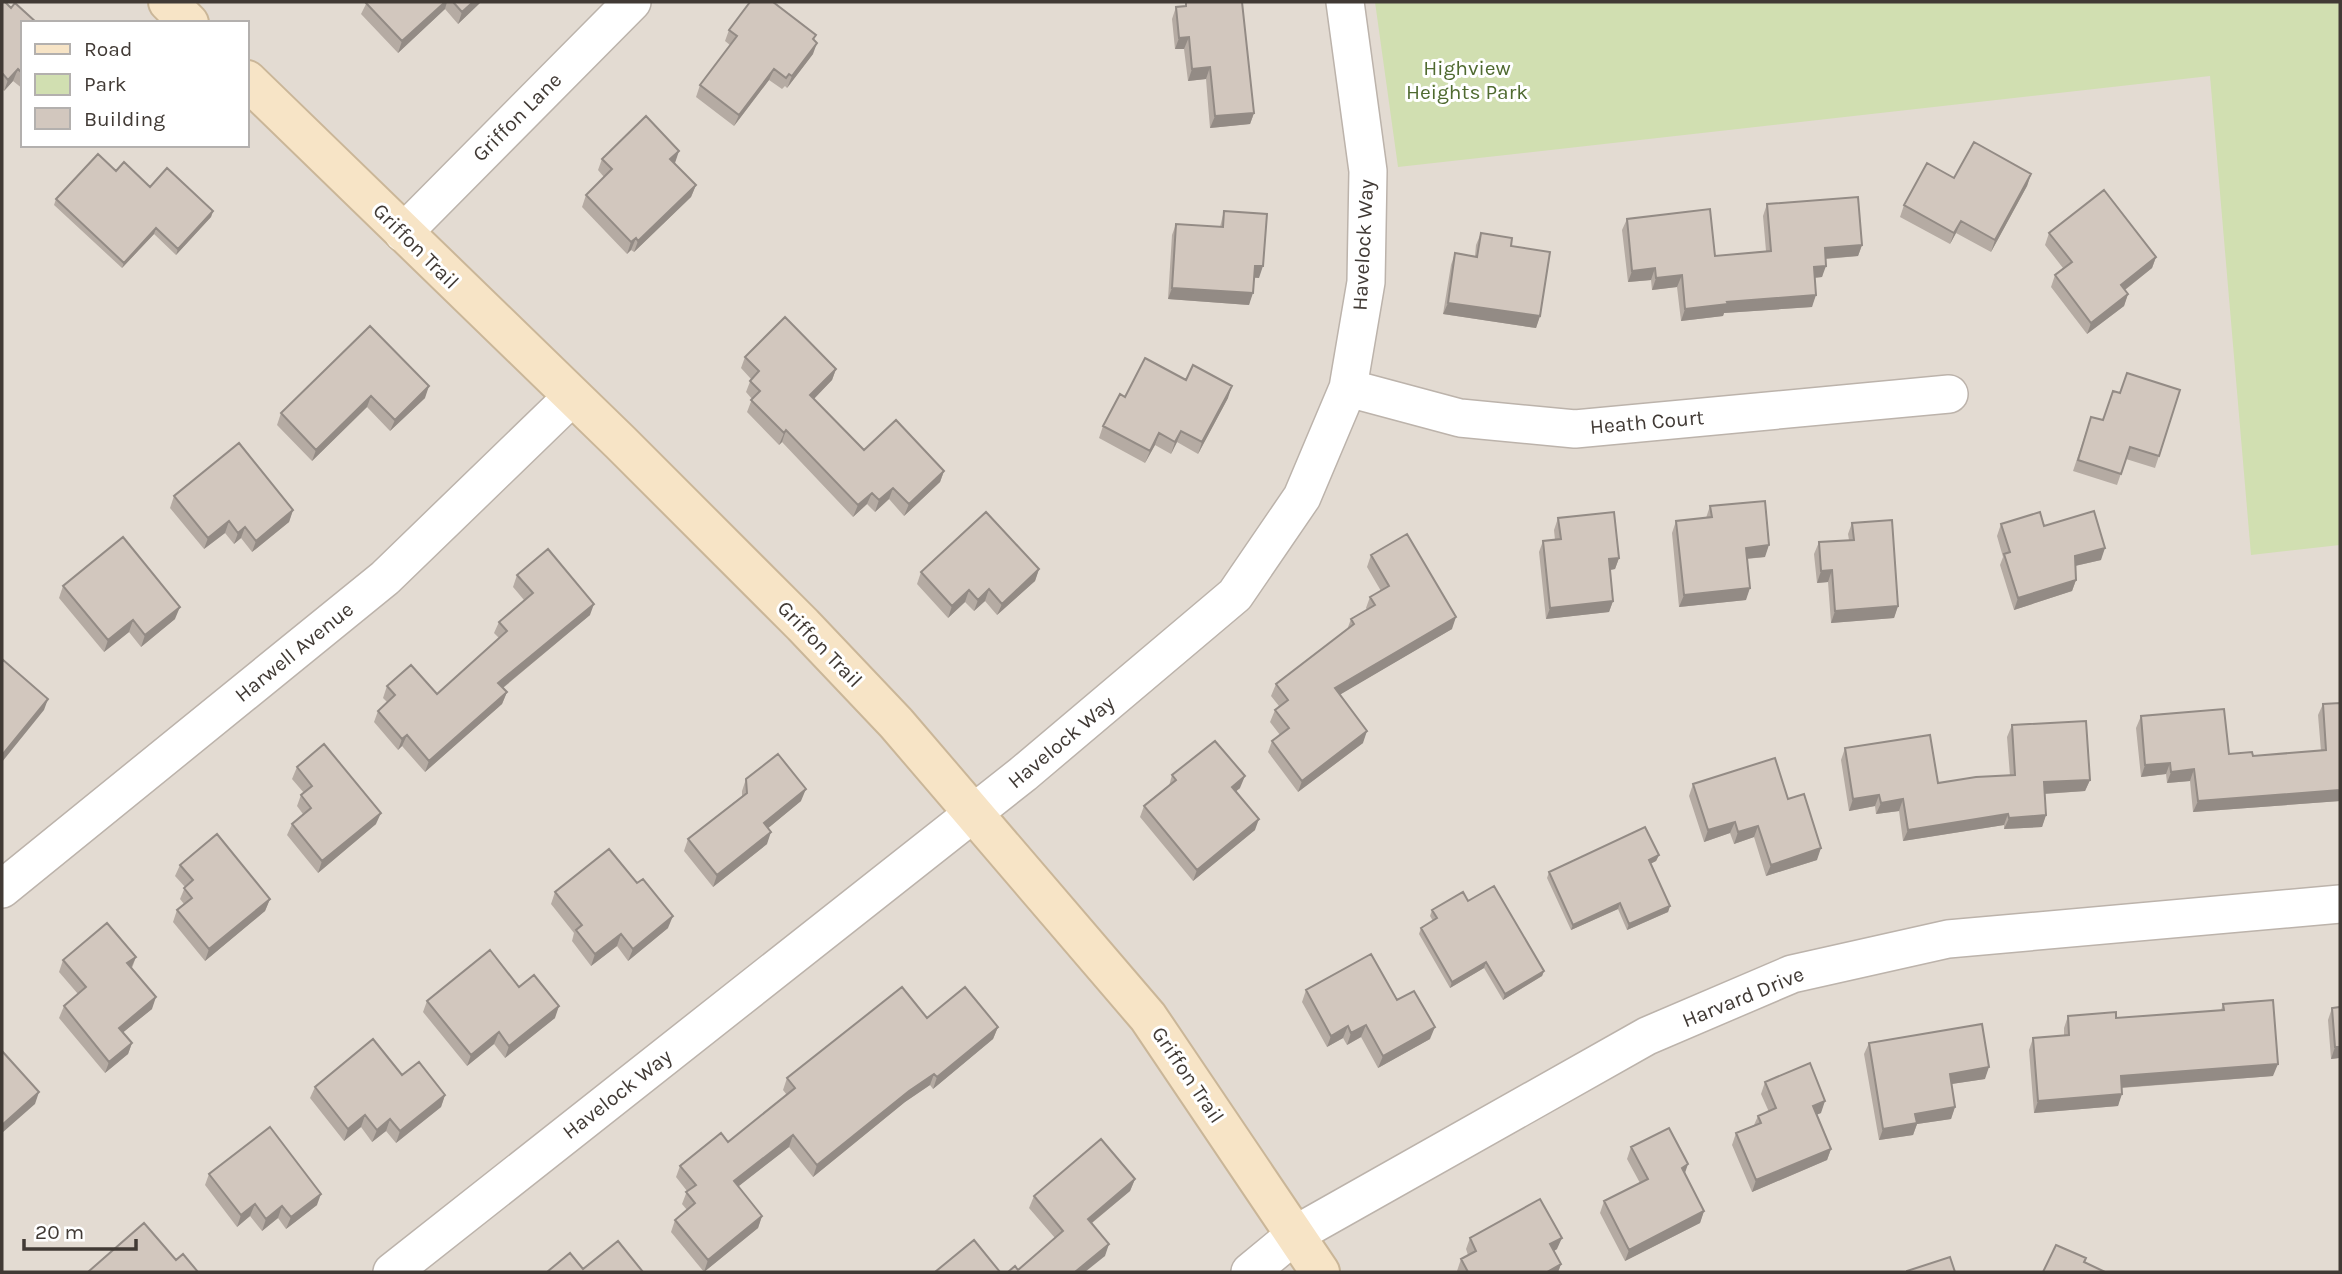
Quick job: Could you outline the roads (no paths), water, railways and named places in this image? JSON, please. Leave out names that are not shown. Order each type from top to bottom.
[{"type":"street","points":[[168,2],[187,21]]},
{"type":"street","name":"Griffon Lane","points":[[403,233],[632,2]]},
{"type":"street","name":"Havelock Way","points":[[392,1272],[974,812],[1235,595],[1302,497],[1348,388],[1366,282],[1367,171],[1345,2]]},
{"type":"street","name":"Griffon Trail","points":[[248,81],[803,625],[974,812],[1148,1017],[1320,1272]]},
{"type":"street","name":"Heath Court","points":[[1348,388],[1460,418],[1575,429],[1949,394]]},
{"type":"street","name":"Harwell Avenue","points":[[2,889],[381,582],[572,397]]},
{"type":"street","name":"Harvard Drive","points":[[1250,1272],[1296,1234],[1647,1036],[1792,974],[1948,939],[2340,904]]},
{"type":"park label","name":"Highview Heights Park","points":[[1467,80]]}]
